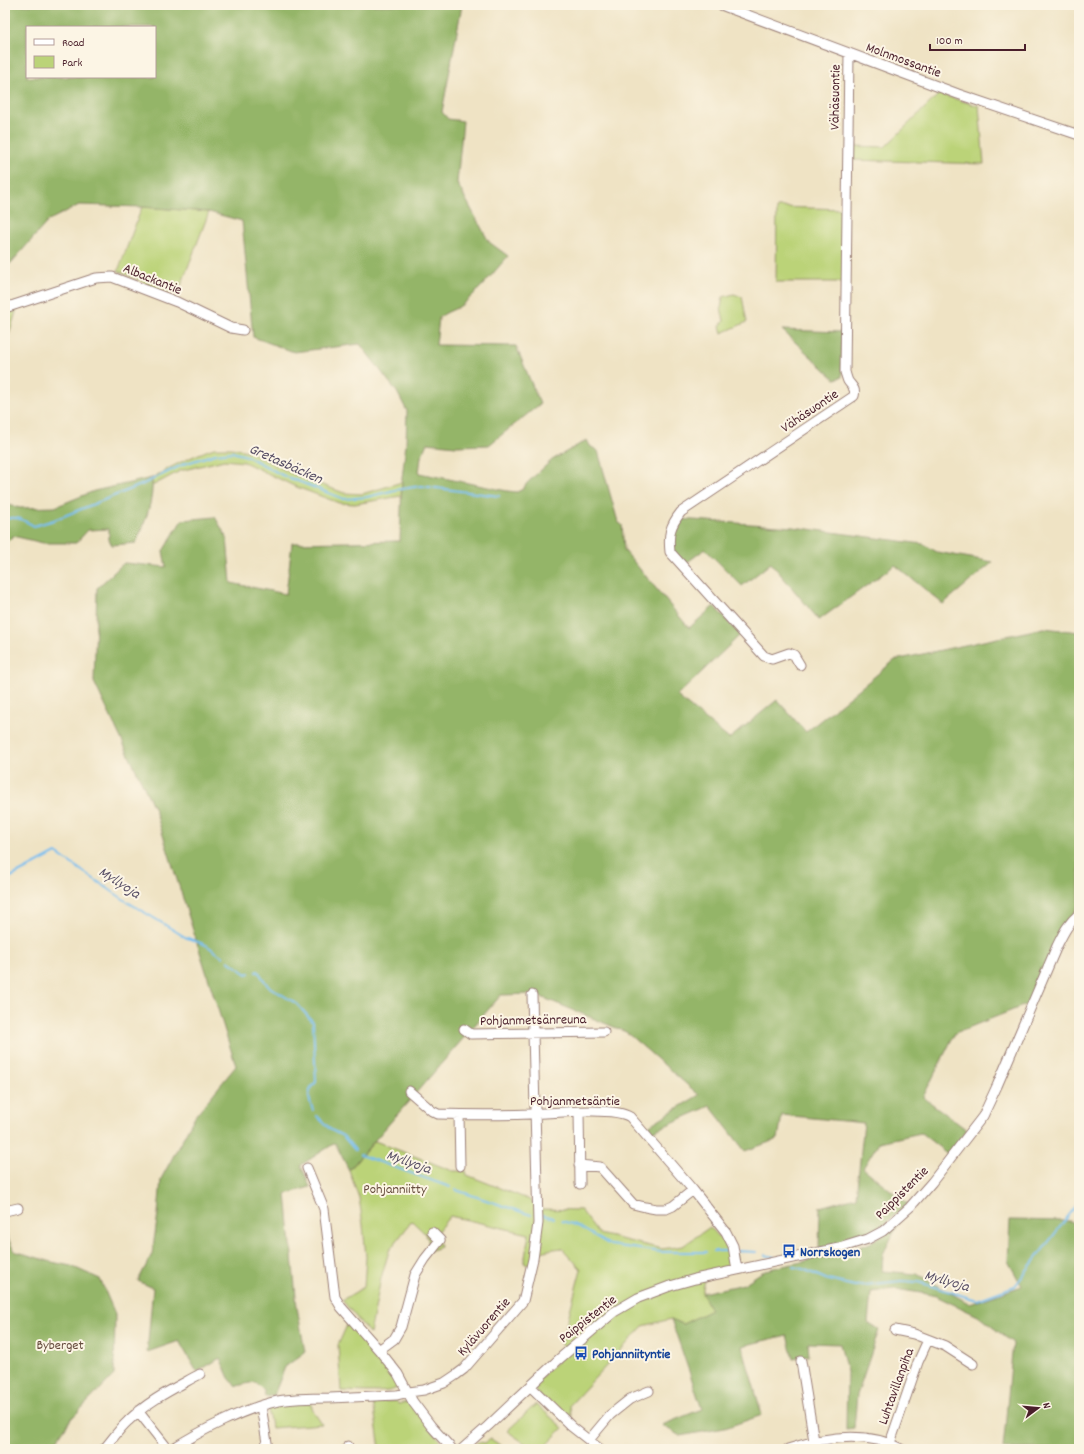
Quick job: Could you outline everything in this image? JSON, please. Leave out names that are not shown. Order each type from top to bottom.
[{"type":"street","name":"Molnmossantie","points":[[721,5],[958,94],[1079,136]]},
{"type":"street","name":"Vähäsuontie","points":[[800,666],[794,656],[789,653],[772,660],[764,656],[670,552],[668,536],[673,522],[681,512],[854,396],[854,387],[848,381],[845,372],[849,54]]},
{"type":"street","name":"Albackantie","points":[[5,308],[96,278],[112,277],[177,302],[231,328],[243,330]]},
{"type":"street","name":"Paippistentie","points":[[462,1449],[531,1387],[558,1360],[614,1312],[626,1305],[650,1293],[670,1286],[695,1279],[840,1248],[868,1239],[883,1231],[910,1207],[932,1182],[983,1116],[1057,946],[1065,930],[1079,914]]},
{"type":"street","name":"Kylävuorentie","points":[[172,1449],[216,1425],[261,1406],[278,1401],[397,1395],[424,1390],[444,1383],[464,1369],[525,1298],[538,1224],[532,995]]},
{"type":"street","name":"Pohjanmetsänreuna","points":[[464,1029],[471,1034],[604,1032]]},
{"type":"street","name":"Pohjanmetsäntie","points":[[409,1091],[432,1111],[438,1114],[534,1114],[579,1111],[615,1111],[626,1114],[693,1190],[726,1232],[733,1246],[737,1270]]},
{"type":"street","points":[[579,1111],[580,1184]]},
{"type":"street","points":[[459,1115],[460,1166]]},
{"type":"street","points":[[579,1164],[600,1167],[633,1204],[656,1209],[666,1209],[673,1206],[693,1190]]},
{"type":"street","points":[[307,1168],[324,1209],[335,1297],[341,1307],[379,1350],[400,1377],[414,1402],[431,1426],[452,1449]]},
{"type":"street","points":[[5,1211],[18,1208]]},
{"type":"street","points":[[379,1350],[394,1339],[401,1327],[415,1275],[440,1240],[432,1232]]},
{"type":"street","name":"Luhtavillanpiha","points":[[895,1330],[914,1334],[945,1346],[973,1364]]},
{"type":"street","name":"Luhtavillanpiha","points":[[890,1443],[918,1362],[928,1340]]},
{"type":"street","points":[[800,1362],[814,1441]]},
{"type":"street","points":[[104,1449],[127,1421],[138,1411],[155,1399],[200,1374]]},
{"type":"street","points":[[531,1387],[556,1412],[600,1449]]},
{"type":"street","points":[[589,1440],[610,1415],[630,1399],[649,1391]]},
{"type":"street","points":[[261,1406],[268,1449]]},
{"type":"street","points":[[138,1411],[168,1449]]},
{"type":"street","points":[[788,1449],[814,1441],[841,1437],[873,1438],[890,1443],[901,1449]]},
{"type":"green space","points":[[5,5],[462,5],[442,112],[448,119],[463,121],[457,183],[489,242],[508,256],[487,281],[469,299],[439,318],[436,345],[516,346],[540,404],[489,445],[456,446],[427,443],[421,457],[419,473],[517,492],[523,489],[527,483],[552,460],[587,440],[590,446],[598,451],[618,522],[622,525],[624,550],[689,628],[714,606],[740,635],[677,696],[729,739],[777,700],[806,732],[895,660],[1044,628],[1079,632],[1079,903],[1028,1004],[955,1033],[923,1097],[967,1130],[948,1154],[921,1133],[879,1142],[863,1168],[908,1204],[881,1227],[866,1236],[819,1248],[820,1207],[856,1197],[864,1123],[782,1115],[778,1139],[745,1151],[710,1106],[651,1132],[652,1130],[648,1126],[699,1095],[626,1032],[534,994],[501,995],[349,1170],[335,1143],[301,1165],[310,1187],[286,1194],[297,1307],[305,1352],[285,1367],[274,1395],[265,1397],[264,1391],[255,1382],[236,1386],[229,1378],[220,1358],[197,1372],[179,1341],[147,1352],[153,1288],[138,1281],[152,1254],[161,1179],[195,1116],[236,1066],[155,810],[94,682],[97,588],[124,563],[166,567],[163,551],[182,520],[215,517],[227,538],[231,583],[286,594],[292,543],[400,541],[402,478],[406,444],[407,411],[397,392],[360,344],[294,352],[253,337],[242,221],[209,212],[142,207],[79,205],[49,220],[11,263],[5,265]]},
{"type":"green space","points":[[939,94],[979,106],[984,164],[852,160],[852,146],[885,147]]},
{"type":"green space","points":[[142,207],[209,212],[177,296],[118,271]]},
{"type":"green space","points":[[777,207],[844,209],[844,282],[776,282]]},
{"type":"green space","points":[[734,294],[742,297],[747,322],[722,333],[720,326],[724,321],[721,308],[723,297]]},
{"type":"green space","points":[[19,303],[5,346],[5,308]]},
{"type":"green space","points":[[782,330],[842,332],[842,377],[835,379]]},
{"type":"green space","points":[[214,448],[231,448],[248,451],[293,474],[344,493],[362,494],[402,482],[401,496],[355,504],[339,503],[294,486],[244,462],[224,460],[180,471],[152,486],[152,478],[198,454]]},
{"type":"green space","points":[[152,478],[152,495],[146,519],[136,543],[112,545],[109,540],[109,529],[88,530],[76,543],[43,543],[13,536],[5,544],[5,504],[20,508],[55,507],[94,491]]},
{"type":"green space","points":[[679,519],[793,527],[923,544],[937,552],[993,562],[943,604],[895,565],[819,620],[771,563],[742,586],[705,549],[685,564],[672,551],[671,536]]},
{"type":"green space","name":"Pohjanniitty","points":[[375,1141],[453,1171],[466,1171],[467,1175],[530,1200],[541,1209],[581,1210],[599,1234],[662,1249],[683,1246],[710,1227],[736,1255],[737,1270],[706,1276],[702,1293],[712,1310],[683,1324],[671,1319],[643,1326],[570,1405],[572,1427],[531,1387],[569,1350],[561,1345],[581,1269],[562,1248],[542,1252],[536,1257],[532,1267],[524,1263],[529,1234],[450,1216],[436,1233],[440,1247],[426,1252],[428,1247],[427,1238],[412,1221],[389,1251],[381,1278],[370,1334],[342,1300],[364,1287],[366,1257],[359,1198],[349,1170]]},
{"type":"green space","points":[[1010,1220],[1070,1221],[1079,1225],[1079,1449],[1003,1449],[1013,1343],[978,1316],[936,1296],[894,1289],[871,1292],[868,1323],[879,1330],[857,1395],[854,1428],[846,1429],[847,1372],[840,1344],[808,1343],[809,1356],[793,1358],[787,1335],[742,1346],[762,1415],[725,1428],[680,1436],[662,1425],[702,1409],[671,1319],[683,1324],[711,1310],[702,1293],[744,1284],[765,1270],[842,1253],[870,1243],[899,1222],[883,1254],[882,1271],[917,1274],[970,1304],[1022,1286],[1008,1261]]},
{"type":"green space","name":"Byberget","points":[[5,1232],[14,1251],[71,1266],[100,1279],[115,1314],[114,1375],[71,1419],[51,1449],[5,1449]]},
{"type":"green space","points":[[348,1323],[396,1375],[399,1384],[397,1388],[390,1391],[341,1391],[338,1345]]},
{"type":"green space","points":[[396,1401],[398,1404],[406,1402],[412,1404],[444,1446],[442,1449],[380,1449],[373,1402]]},
{"type":"green space","points":[[310,1403],[322,1424],[271,1428],[268,1408],[278,1405]]},
{"type":"green space","points":[[536,1404],[563,1428],[542,1449],[533,1449],[507,1431]]},
{"type":"green space","points":[[491,1439],[506,1449],[470,1449],[478,1442],[485,1443]]},
{"type":"waterway","name":"Gretasbäcken","points":[[5,520],[9,518],[16,518],[24,520],[34,526],[54,520],[141,485],[184,464],[215,454],[232,452],[247,456],[282,475],[344,499],[367,497],[395,490],[421,486],[499,496]]},
{"type":"waterway","name":"Myllyoja","points":[[5,880],[56,853],[126,901],[185,937],[206,945],[223,957]]},
{"type":"waterway","name":"Myllyoja","points":[[1075,937],[1079,946]]},
{"type":"waterway","name":"Myllyoja","points":[[228,961],[247,974],[249,973]]},
{"type":"waterway","name":"Myllyoja","points":[[256,972],[258,971],[268,986],[297,1004],[313,1022],[316,1082],[309,1092],[313,1110]]},
{"type":"waterway","name":"Myllyoja","points":[[317,1116],[331,1130],[343,1136],[355,1150]]},
{"type":"waterway","name":"Myllyoja","points":[[360,1155],[450,1187]]},
{"type":"waterway","name":"Myllyoja","points":[[456,1190],[531,1215]]},
{"type":"waterway","name":"Myllyoja","points":[[793,1267],[803,1269],[828,1280],[855,1286],[901,1281],[918,1282],[977,1300],[1015,1286],[1079,1202]]},
{"type":"waterway","name":"Myllyoja","points":[[543,1215],[554,1218]]},
{"type":"waterway","name":"Myllyoja","points":[[562,1221],[576,1225],[610,1245],[661,1252],[706,1252]]},
{"type":"waterway","name":"Myllyoja","points":[[713,1251],[731,1251]]},
{"type":"waterway","name":"Myllyoja","points":[[737,1251],[756,1252]]},
{"type":"waterway","name":"Myllyoja","points":[[765,1255],[774,1257]]},
{"type":"place","name":"Norrskogen","points":[[789,1251]]},
{"type":"place","name":"Pohjanniityntie","points":[[581,1353]]}]
